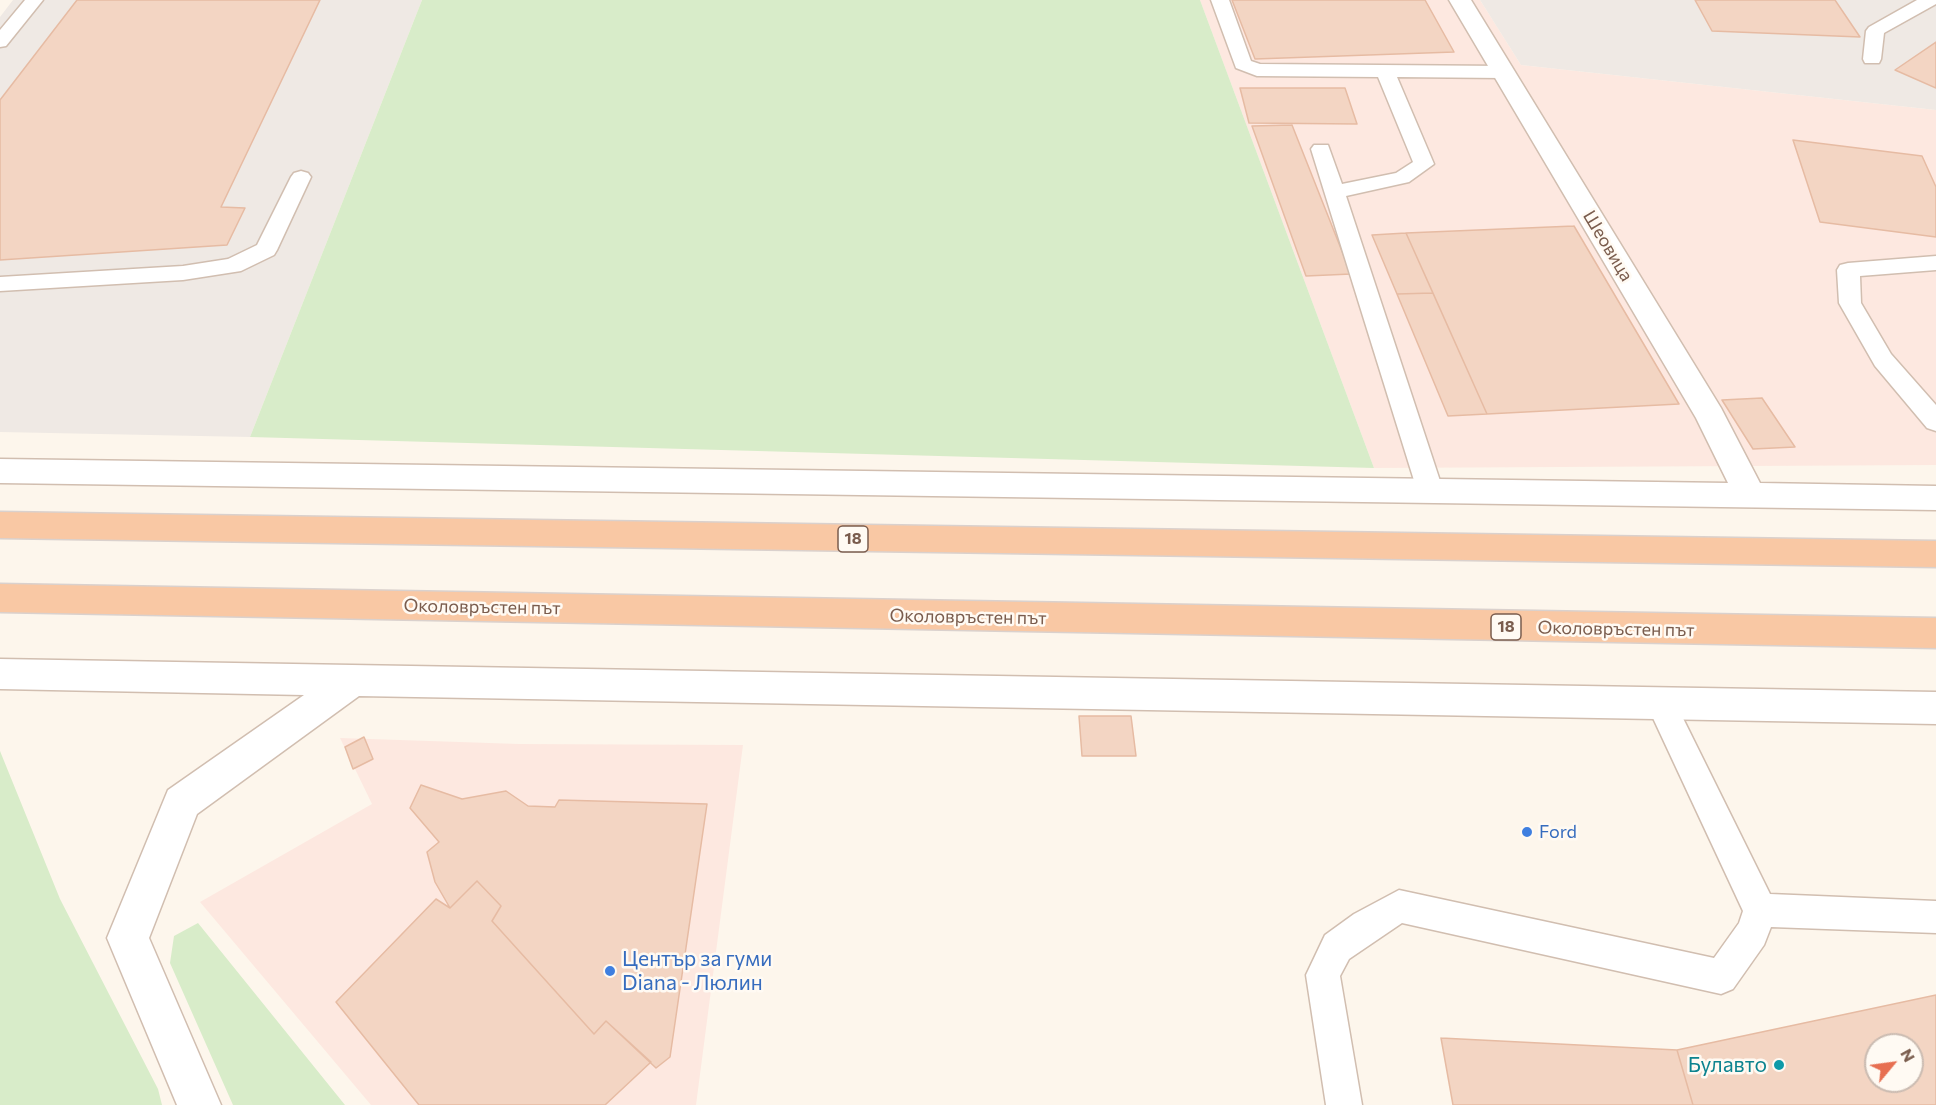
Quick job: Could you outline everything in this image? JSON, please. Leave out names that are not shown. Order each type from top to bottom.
[{"type":"highway","name":"18","points":[[0,525],[1936,554]]},
{"type":"highway","points":[[1705,552],[1936,533]]},
{"type":"highway","name":"Околовръстен път","points":[[0,598],[1936,633]]},
{"type":"highway","points":[[1744,631],[1936,652]]},
{"type":"street","name":"Шеовица","points":[[1460,0],[1710,416],[1750,495]]},
{"type":"street","points":[[0,471],[1936,498]]},
{"type":"street","points":[[0,674],[1936,708]]},
{"type":"street","points":[[199,1105],[128,938],[182,802],[353,680]]},
{"type":"lane","points":[[0,42],[34,0]]},
{"type":"lane","points":[[1220,0],[1243,63],[1257,70],[1503,72]]},
{"type":"lane","points":[[1872,59],[1875,31],[1930,0]]},
{"type":"lane","points":[[1334,192],[1402,178],[1424,164],[1385,71]]},
{"type":"lane","points":[[1321,149],[1430,490]]},
{"type":"lane","points":[[0,284],[183,273],[233,266],[266,250],[301,177]]},
{"type":"lane","points":[[1936,263],[1848,270],[1850,303],[1882,360],[1936,422]]},
{"type":"lane","points":[[1344,1105],[1323,975],[1337,947],[1399,906],[1721,977],[1752,933],[1760,910],[1661,703]]},
{"type":"lane","points":[[1760,910],[1936,917]]},
{"type":"shaded area","points":[[13,0],[422,0],[250,437],[0,432],[0,17]]},
{"type":"shaded area","points":[[1200,0],[1480,0],[1521,65],[1936,110],[1936,465],[1374,468]]},
{"type":"shaded area","points":[[1480,0],[1936,0],[1936,110],[1521,65]]},
{"type":"shaded area","name":"Център за гуми Diana - Люлин","points":[[340,738],[519,744],[743,745],[696,1105],[371,1105],[200,902],[372,804]]},
{"type":"green space","points":[[422,0],[1200,0],[1374,468],[250,437]]},
{"type":"green space","points":[[0,751],[60,899],[158,1089],[162,1105],[0,1105]]},
{"type":"green space","points":[[198,923],[345,1105],[233,1105],[170,963],[174,936]]},
{"type":"building","points":[[77,0],[320,0],[221,207],[245,208],[227,245],[0,260],[0,100]]},
{"type":"building","points":[[1232,0],[1425,0],[1454,52],[1255,59]]},
{"type":"building","points":[[1695,0],[1835,0],[1860,37],[1712,31]]},
{"type":"building","points":[[1936,42],[1936,88],[1895,70]]},
{"type":"building","points":[[1240,88],[1345,88],[1357,124],[1249,123]]},
{"type":"building","points":[[1292,125],[1351,274],[1306,276],[1252,126]]},
{"type":"building","points":[[1793,140],[1922,156],[1936,187],[1936,237],[1820,222]]},
{"type":"building","points":[[1574,226],[1679,404],[1487,414],[1406,233]]},
{"type":"building","points":[[1406,233],[1433,293],[1397,294],[1372,235]]},
{"type":"building","points":[[1433,293],[1487,414],[1448,416],[1397,294]]},
{"type":"building","points":[[1762,398],[1795,447],[1753,449],[1722,400]]},
{"type":"building","points":[[1079,716],[1131,716],[1136,756],[1082,756]]},
{"type":"building","points":[[364,737],[373,759],[353,769],[345,747]]},
{"type":"building","name":"Център за гуми Diana - Люлин","points":[[421,785],[462,799],[506,791],[528,806],[555,807],[559,800],[707,804],[670,1057],[656,1068],[606,1021],[594,1034],[492,921],[501,906],[477,881],[450,908],[435,882],[427,852],[439,842],[410,808]]},
{"type":"building","points":[[477,881],[501,906],[492,921],[594,1034],[606,1021],[651,1062],[605,1105],[419,1105],[336,1002],[436,899],[450,908]]},
{"type":"building","name":"Булавто","points":[[1936,995],[1936,1105],[1693,1105],[1677,1050]]},
{"type":"building","points":[[1441,1038],[1677,1050],[1693,1105],[1453,1105]]},
{"type":"place","name":"Ford","points":[[1527,832]]},
{"type":"place","name":"Център за гуми Diana - Люлин","points":[[610,971]]},
{"type":"place","name":"Булавто","points":[[1779,1065]]}]
